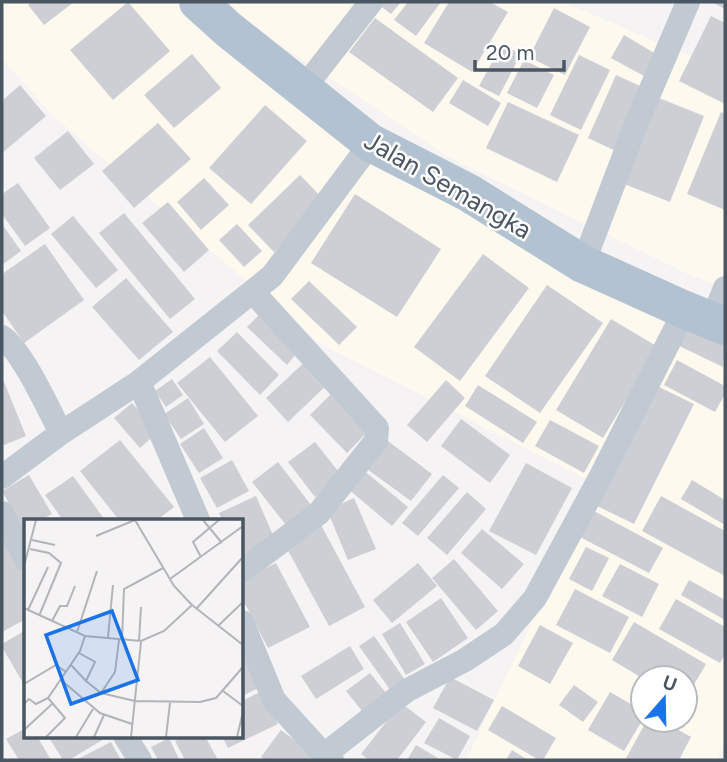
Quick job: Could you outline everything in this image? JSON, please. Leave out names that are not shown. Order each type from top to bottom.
[{"type":"main road","name":"Jalan Semangka","points":[[198,2],[229,30],[371,143],[469,193],[583,264],[712,311]]},
{"type":"street","points":[[303,89],[371,2]]},
{"type":"street","points":[[583,264],[688,2]]},
{"type":"street","points":[[2,477],[61,433],[139,382],[272,276],[371,143]]},
{"type":"street","points":[[243,570],[318,514],[346,481],[378,435],[377,428],[253,292]]},
{"type":"street","points":[[243,624],[274,700],[328,757],[406,691],[465,660],[504,634],[535,598],[601,476],[712,311]]},
{"type":"street","points":[[2,337],[18,356],[61,433]]},
{"type":"street","points":[[139,382],[198,519]]},
{"type":"street","points":[[2,513],[24,555]]},
{"type":"street","points":[[126,738],[140,760]]},
{"type":"shaded area","points":[[2,2],[206,2],[426,187],[725,335],[725,741],[717,760],[466,760],[598,485],[319,343],[53,116],[2,59]]},
{"type":"shaded area","points":[[226,2],[563,2],[725,71],[725,288],[692,276],[448,157],[247,23]]},
{"type":"building","points":[[32,2],[74,2],[44,25],[28,5]]},
{"type":"building","points":[[128,2],[170,51],[113,100],[70,50]]},
{"type":"building","points":[[375,2],[401,2],[391,14]]},
{"type":"building","points":[[408,2],[441,2],[416,36],[394,20]]},
{"type":"building","points":[[449,2],[490,2],[508,12],[472,72],[424,43]]},
{"type":"building","points":[[712,2],[725,2],[725,9]]},
{"type":"building","points":[[554,8],[590,27],[565,75],[529,57]]},
{"type":"building","points":[[711,16],[725,23],[725,104],[679,81]]},
{"type":"building","points":[[375,18],[458,78],[433,112],[349,52]]},
{"type":"building","points":[[624,35],[656,54],[644,76],[611,58]]},
{"type":"building","points":[[502,44],[521,54],[499,96],[479,86]]},
{"type":"building","points":[[192,54],[221,88],[174,128],[144,95]]},
{"type":"building","points":[[579,55],[610,70],[581,130],[550,115]]},
{"type":"building","points":[[524,60],[554,75],[537,108],[507,93]]},
{"type":"building","points":[[616,75],[649,90],[620,153],[588,138]]},
{"type":"building","points":[[463,80],[501,103],[488,126],[449,103]]},
{"type":"building","points":[[20,85],[46,116],[2,153],[2,101]]},
{"type":"building","points":[[659,98],[704,116],[670,202],[624,184]]},
{"type":"building","points":[[508,102],[579,135],[557,182],[486,148]]},
{"type":"building","points":[[265,105],[307,141],[251,204],[209,168]]},
{"type":"building","points":[[721,112],[725,114],[725,210],[687,194]]},
{"type":"building","points":[[158,123],[191,159],[134,208],[102,171]]},
{"type":"building","points":[[68,131],[94,164],[60,190],[34,158]]},
{"type":"building","points":[[300,175],[326,202],[274,252],[248,225]]},
{"type":"building","points":[[204,178],[229,205],[201,230],[177,202]]},
{"type":"building","points":[[18,183],[50,228],[25,246],[2,214],[2,194]]},
{"type":"building","points":[[355,194],[441,249],[397,317],[311,263]]},
{"type":"building","points":[[168,202],[209,250],[184,272],[142,223]]},
{"type":"building","points":[[124,213],[195,299],[170,319],[99,233]]},
{"type":"building","points":[[73,216],[118,270],[96,288],[51,234]]},
{"type":"building","points":[[2,224],[21,251],[2,265]]},
{"type":"building","points":[[237,224],[262,251],[244,267],[219,240]]},
{"type":"building","points":[[45,244],[84,300],[24,343],[2,311],[2,274]]},
{"type":"building","points":[[483,254],[529,288],[460,381],[414,347]]},
{"type":"building","points":[[126,278],[173,332],[139,360],[92,307]]},
{"type":"building","points":[[309,281],[357,327],[339,345],[291,299]]},
{"type":"building","points":[[547,285],[603,323],[540,413],[485,376]]},
{"type":"building","points":[[266,308],[301,348],[287,365],[247,327]]},
{"type":"building","points":[[611,319],[658,347],[603,438],[556,410]]},
{"type":"building","points":[[686,321],[725,341],[723,367],[675,344]]},
{"type":"building","points":[[237,332],[279,375],[260,395],[217,351]]},
{"type":"building","points":[[210,357],[258,416],[225,442],[177,383]]},
{"type":"building","points":[[309,358],[330,382],[288,422],[266,398]]},
{"type":"building","points":[[677,360],[725,386],[725,394],[715,412],[664,385]]},
{"type":"building","points":[[2,377],[26,436],[2,446]]},
{"type":"building","points":[[172,379],[183,395],[166,407],[155,391]]},
{"type":"building","points":[[446,380],[465,398],[427,442],[407,425]]},
{"type":"building","points":[[653,384],[694,404],[634,524],[593,504]]},
{"type":"building","points":[[478,385],[537,422],[523,443],[465,406]]},
{"type":"building","points":[[336,389],[373,426],[347,453],[310,415]]},
{"type":"building","points":[[188,398],[204,424],[181,439],[164,414]]},
{"type":"building","points":[[132,403],[158,432],[140,448],[114,418]]},
{"type":"building","points":[[461,419],[510,455],[490,483],[441,446]]},
{"type":"building","points":[[550,420],[599,446],[584,473],[535,446]]},
{"type":"building","points":[[204,428],[223,458],[199,473],[180,444]]},
{"type":"building","points":[[120,440],[174,507],[158,519],[118,519],[80,471]]},
{"type":"building","points":[[388,441],[432,474],[411,501],[367,469]]},
{"type":"building","points":[[315,442],[342,476],[315,497],[288,462]]},
{"type":"building","points":[[232,460],[249,491],[217,508],[200,478]]},
{"type":"building","points":[[278,462],[311,505],[286,525],[252,482]]},
{"type":"building","points":[[526,463],[572,488],[536,555],[489,531]]},
{"type":"building","points":[[362,469],[408,507],[392,526],[347,488]]},
{"type":"building","points":[[29,475],[52,514],[43,519],[24,519],[24,531],[2,491]]},
{"type":"building","points":[[443,475],[459,488],[418,536],[402,523]]},
{"type":"building","points":[[73,476],[104,519],[62,519],[45,495]]},
{"type":"building","points":[[692,480],[725,500],[725,525],[681,499]]},
{"type":"building","points":[[467,492],[486,509],[447,555],[427,538]]},
{"type":"building","points":[[256,496],[276,542],[243,557],[243,519],[222,519],[219,513]]},
{"type":"building","points":[[661,496],[725,531],[725,576],[642,531]]},
{"type":"building","points":[[354,498],[376,549],[348,560],[327,510]]},
{"type":"building","points":[[594,511],[663,548],[649,573],[580,537]]},
{"type":"building","points":[[321,525],[365,607],[329,626],[285,545]]},
{"type":"building","points":[[482,529],[524,564],[502,589],[461,553]]},
{"type":"building","points":[[4,532],[24,570],[24,620],[2,632]]},
{"type":"building","points":[[586,547],[609,558],[592,591],[569,579]]},
{"type":"building","points":[[454,559],[498,611],[476,630],[432,578]]},
{"type":"building","points":[[276,563],[310,627],[268,648],[243,600],[243,580]]},
{"type":"building","points":[[418,563],[437,586],[392,623],[373,600]]},
{"type":"building","points":[[620,564],[659,584],[642,617],[602,596]]},
{"type":"building","points":[[689,580],[725,600],[725,620],[681,595]]},
{"type":"building","points":[[575,589],[629,617],[610,653],[556,625]]},
{"type":"building","points":[[441,598],[468,638],[433,662],[406,622]]},
{"type":"building","points":[[676,599],[725,627],[725,655],[720,663],[659,629]]},
{"type":"building","points":[[634,622],[706,664],[699,676],[699,664],[629,664],[629,670],[612,660]]},
{"type":"building","points":[[400,623],[425,664],[406,675],[382,634]]},
{"type":"building","points":[[540,625],[573,643],[550,684],[518,666]]},
{"type":"building","points":[[24,631],[24,685],[2,647],[2,644]]},
{"type":"building","points":[[374,636],[408,684],[393,694],[359,646]]},
{"type":"building","points":[[350,646],[364,669],[316,699],[301,676]]},
{"type":"building","points":[[250,659],[263,686],[243,696],[243,662]]},
{"type":"building","points":[[370,673],[390,698],[366,716],[346,691]]},
{"type":"building","points":[[450,677],[494,700],[477,731],[433,708]]},
{"type":"building","points":[[574,685],[598,702],[583,722],[559,705]]},
{"type":"building","points":[[262,691],[278,724],[228,748],[223,738],[243,738],[243,700]]},
{"type":"building","points":[[610,692],[629,703],[629,734],[634,734],[624,751],[588,730]]},
{"type":"building","points":[[401,703],[426,722],[397,760],[369,760],[361,754]]},
{"type":"building","points":[[502,706],[556,738],[543,760],[488,730]]},
{"type":"building","points":[[439,718],[470,736],[457,760],[424,743]]},
{"type":"building","points":[[24,729],[24,738],[38,738],[51,760],[19,760],[6,739]]},
{"type":"building","points":[[281,730],[321,760],[265,760],[261,757]]},
{"type":"building","points":[[639,734],[686,734],[691,737],[679,760],[625,760]]},
{"type":"building","points":[[49,738],[104,739],[69,760],[63,760]]},
{"type":"building","points":[[169,738],[179,759],[158,760],[151,747]]},
{"type":"building","points":[[182,738],[206,738],[218,760],[185,760],[175,741]]},
{"type":"building","points":[[111,742],[121,760],[76,760]]},
{"type":"building","points":[[416,745],[441,760],[407,760]]},
{"type":"building","points":[[512,750],[528,760],[506,760]]}]
